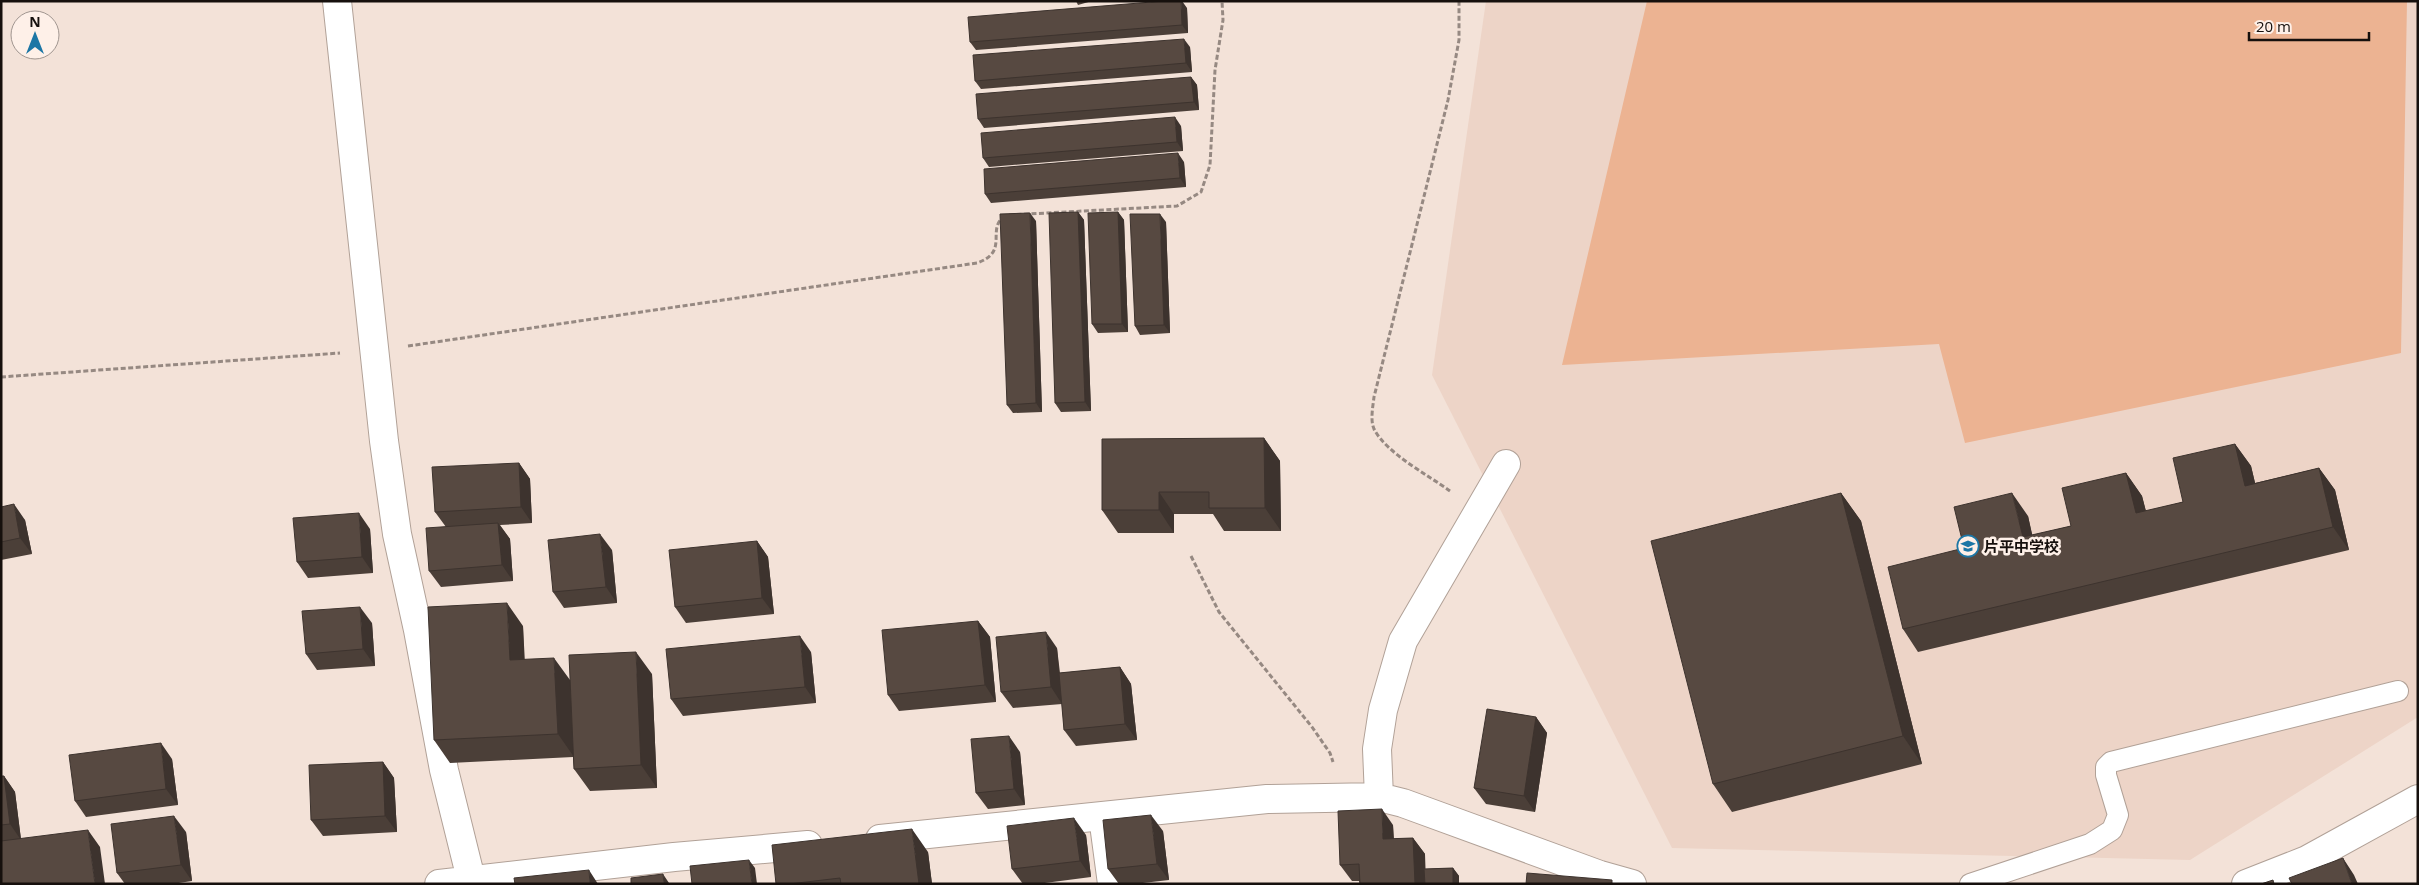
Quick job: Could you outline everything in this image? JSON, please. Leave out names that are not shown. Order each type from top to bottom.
[{"type":"street","points":[[337,1],[374,351],[396,534],[418,630],[444,770],[471,879]]},
{"type":"street","points":[[1380,797],[1377,750],[1383,710],[1403,641],[1506,464]]},
{"type":"street","points":[[439,884],[674,857],[847,842],[1267,799],[1334,797],[1380,797],[1403,803],[1600,875],[1632,884]]},
{"type":"street","points":[[2246,884],[2307,860],[2418,799]]},
{"type":"lane","points":[[1970,884],[2090,844],[2112,830],[2118,815],[2106,775],[2106,767],[2111,762],[2398,691]]},
{"type":"lane","points":[[1099,817],[1108,884]]},
{"type":"path","points":[[1,377],[374,351],[978,263],[991,257],[997,248],[1000,220],[1016,213],[1177,206],[1200,192],[1208,171],[1215,70],[1223,20],[1222,1]]},
{"type":"path","points":[[1459,1],[1459,40],[1450,92],[1374,397],[1372,412],[1374,428],[1390,448],[1479,511]]},
{"type":"path","points":[[1192,556],[1219,612],[1330,753],[1334,767],[1334,797]]},
{"type":"shaded area","name":"片平中学校","points":[[1486,1],[2418,1],[2418,717],[2190,860],[1672,848],[1432,375]]},
{"type":"shaded area","points":[[1647,1],[2407,1],[2401,353],[1965,443],[1939,344],[1562,365]]},
{"type":"building","points":[[1181,1],[1182,25],[970,42],[968,17]]},
{"type":"building","points":[[1184,39],[1186,63],[975,81],[973,55]]},
{"type":"building","points":[[1191,77],[1194,102],[978,119],[976,94]]},
{"type":"building","points":[[1175,117],[1177,142],[983,158],[981,133]]},
{"type":"building","points":[[1178,153],[1180,178],[985,194],[984,169]]},
{"type":"building","points":[[1078,212],[1085,402],[1055,403],[1049,213]]},
{"type":"building","points":[[1118,212],[1122,324],[1092,324],[1088,213]]},
{"type":"building","points":[[1030,213],[1036,403],[1007,405],[1000,214]]},
{"type":"building","points":[[1130,214],[1160,214],[1164,325],[1135,326]]},
{"type":"building","points":[[1264,438],[1265,508],[1209,508],[1209,492],[1159,492],[1159,510],[1102,510],[1102,439]]},
{"type":"building","points":[[2235,444],[2245,486],[2319,468],[2333,527],[1903,629],[1888,567],[1964,548],[1954,507],[2012,493],[2023,537],[2071,526],[2062,488],[2126,473],[2136,513],[2183,502],[2173,458]]},
{"type":"building","points":[[519,463],[521,507],[435,512],[432,467]]},
{"type":"building","points":[[1841,493],[1903,736],[1713,784],[1651,541]]},
{"type":"building","points":[[14,504],[20,538],[1,542],[1,507]]},
{"type":"building","points":[[359,513],[362,557],[297,562],[293,518]]},
{"type":"building","points":[[498,523],[502,565],[429,571],[426,528]]},
{"type":"building","points":[[600,534],[606,587],[553,592],[548,540]]},
{"type":"building","points":[[757,541],[762,598],[675,607],[669,550]]},
{"type":"building","points":[[507,603],[510,660],[554,658],[558,734],[434,740],[428,607]]},
{"type":"building","points":[[360,607],[363,649],[306,654],[302,611]]},
{"type":"building","points":[[978,621],[985,685],[888,695],[882,630]]},
{"type":"building","points":[[1046,632],[1051,687],[1001,692],[996,637]]},
{"type":"building","points":[[800,636],[805,687],[671,699],[666,649]]},
{"type":"building","points":[[636,652],[641,765],[574,769],[569,655]]},
{"type":"building","points":[[1120,667],[1125,724],[1064,730],[1059,673]]},
{"type":"building","points":[[1487,709],[1536,717],[1524,796],[1474,788]]},
{"type":"building","points":[[1009,736],[1014,789],[976,793],[971,739]]},
{"type":"building","points":[[161,743],[166,789],[75,801],[69,755]]},
{"type":"building","points":[[383,762],[385,816],[311,820],[309,765]]},
{"type":"building","points":[[1,776],[4,776],[10,824],[1,825]]},
{"type":"building","points":[[1382,809],[1383,839],[1413,838],[1415,884],[1360,884],[1359,864],[1340,865],[1338,811]]},
{"type":"building","points":[[1151,815],[1157,864],[1108,869],[1103,820]]},
{"type":"building","points":[[174,816],[181,865],[117,873],[111,824]]},
{"type":"building","points":[[1074,818],[1080,861],[1012,869],[1007,826]]},
{"type":"building","points":[[912,829],[919,884],[841,884],[840,878],[776,884],[772,845]]},
{"type":"building","points":[[88,830],[95,884],[1,884],[1,841]]},
{"type":"building","points":[[2343,858],[2352,884],[2292,884],[2289,878]]},
{"type":"building","points":[[749,860],[752,884],[692,884],[690,866]]},
{"type":"building","points":[[1453,868],[1453,884],[1425,884],[1424,869]]},
{"type":"building","points":[[589,870],[590,884],[515,884],[514,878]]},
{"type":"building","points":[[1527,873],[1612,880],[1612,884],[1526,884]]},
{"type":"building","points":[[663,874],[664,884],[631,884],[631,878]]},
{"type":"building","points":[[2273,880],[2274,884],[2261,884]]},
{"type":"place","name":"片平中学校","points":[[1968,546]]}]
